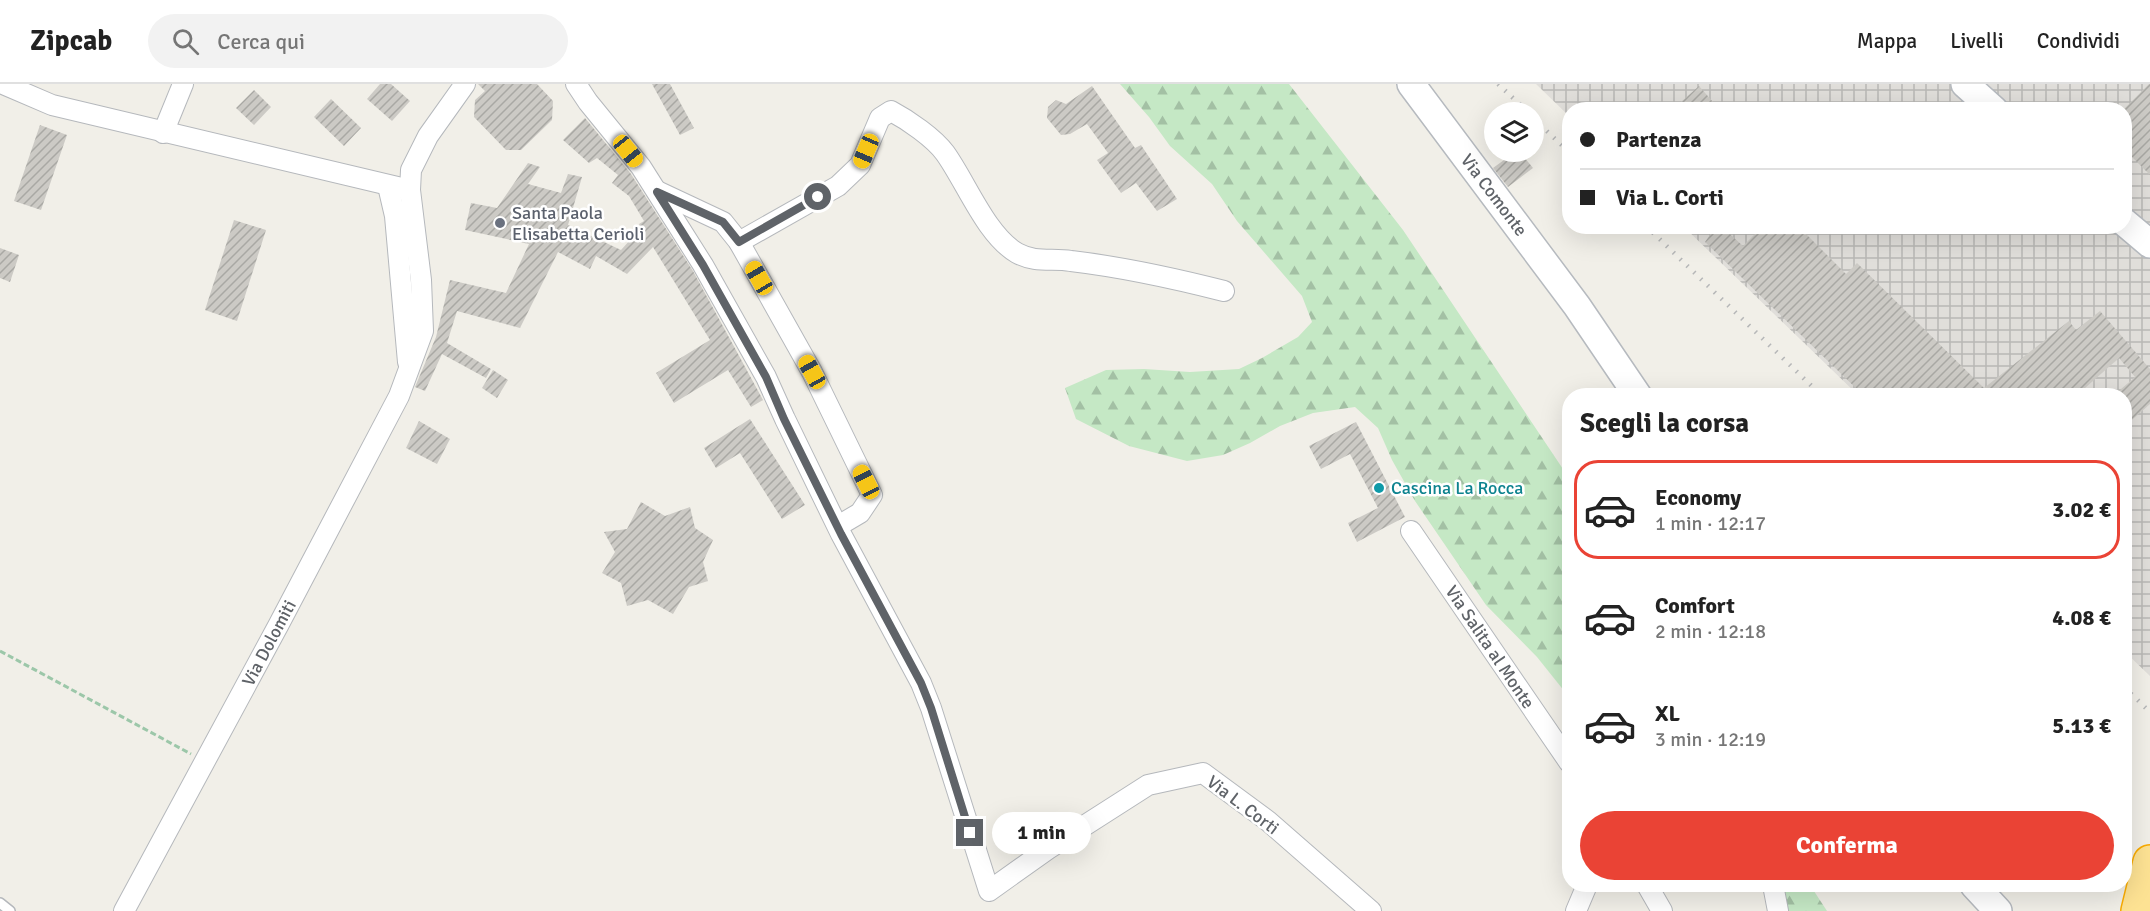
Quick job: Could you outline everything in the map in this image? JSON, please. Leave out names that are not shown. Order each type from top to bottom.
[{"type":"highway","points":[[2138,911],[2150,862]]},
{"type":"street","points":[[163,133],[183,84]]},
{"type":"street","name":"Via Dolomiti","points":[[124,911],[399,396],[423,331],[421,280],[410,190],[411,170],[428,136],[465,84]]},
{"type":"street","name":"Via L. Corti","points":[[576,84],[641,167],[703,265],[766,377],[784,419],[860,571],[904,649],[931,708],[989,891],[1048,849],[1148,785],[1203,773],[1268,821],[1371,911]]},
{"type":"street","name":"Via Comonte","points":[[1411,84],[1577,306],[1633,388]]},
{"type":"street","points":[[1965,84],[1986,102]]},
{"type":"street","points":[[13,86],[52,105],[410,190]]},
{"type":"street","points":[[739,242],[838,186],[860,165],[880,118],[891,111],[908,120],[944,151],[1000,239],[1017,253],[1036,261],[1069,260],[1172,278],[1224,291]]},
{"type":"street","points":[[388,186],[395,216],[406,320],[408,372]]},
{"type":"street","points":[[657,192],[723,222],[739,242],[812,372],[872,495],[860,513],[838,526]]},
{"type":"street","points":[[2132,229],[2150,244]]},
{"type":"street","name":"Via Salita al Monte","points":[[1411,531],[1562,752]]},
{"type":"street","points":[[1576,911],[1584,892]]},
{"type":"street","points":[[1651,892],[1662,911]]},
{"type":"street","points":[[1774,892],[1778,911]]},
{"type":"street","points":[[1980,892],[1998,911]]},
{"type":"lane","points":[[0,903],[10,911]]},
{"type":"path","points":[[0,651],[193,754]]},
{"type":"shaded area","points":[[1536,84],[2150,84],[2150,676],[2132,659],[2132,388],[1851,388],[1691,234],[2132,234],[2132,102],[1562,102],[1562,109]]},
{"type":"green space","points":[[1120,84],[1289,84],[1403,230],[1562,468],[1562,688],[1537,657],[1486,605],[1415,501],[1392,460],[1378,428],[1355,407],[1313,413],[1280,426],[1223,455],[1187,461],[1129,446],[1076,419],[1065,388],[1106,370],[1144,369],[1190,372],[1239,369],[1298,337],[1312,322],[1302,296],[1237,221],[1212,184],[1170,146],[1149,117]]},
{"type":"green space","points":[[1767,892],[1815,892],[1827,911],[1779,911]]},
{"type":"building","points":[[380,84],[391,84],[410,101],[392,121],[367,99]]},
{"type":"building","points":[[478,84],[537,84],[553,101],[552,120],[521,150],[506,150],[474,117],[475,100],[485,91]]},
{"type":"building","points":[[652,84],[670,84],[694,128],[680,135]]},
{"type":"building","points":[[2150,84],[2150,175],[2132,157],[2131,102]]},
{"type":"building","points":[[1092,86],[1135,148],[1141,145],[1177,199],[1157,211],[1136,183],[1121,193],[1097,160],[1108,153],[1087,124],[1070,134],[1061,135],[1047,118],[1048,107],[1056,100],[1066,104]]},
{"type":"building","points":[[1699,86],[1713,102],[1681,102]]},
{"type":"building","points":[[254,90],[271,107],[254,125],[236,108]]},
{"type":"building","points":[[331,99],[361,128],[344,146],[314,117]]},
{"type":"building","points":[[585,118],[631,174],[693,271],[763,400],[751,407],[728,370],[674,403],[656,373],[710,340],[653,247],[627,274],[596,256],[590,269],[558,252],[520,328],[457,311],[447,343],[491,369],[486,378],[442,354],[425,391],[415,387],[436,337],[450,280],[506,293],[529,244],[465,230],[471,203],[497,208],[528,163],[540,167],[528,184],[561,193],[568,174],[582,177],[568,225],[621,250],[641,228],[639,224],[644,221],[629,196],[612,183],[618,175],[597,158],[589,163],[563,140]]},
{"type":"building","points":[[40,125],[67,135],[41,210],[14,201]]},
{"type":"building","points":[[1501,162],[1528,162],[1533,168],[1508,187],[1493,168]]},
{"type":"building","points":[[234,220],[266,230],[237,321],[205,310]]},
{"type":"building","points":[[1710,234],[1730,234],[1743,246],[1755,234],[1806,234],[1846,274],[1857,263],[1984,388],[1856,388],[1705,242]]},
{"type":"building","points":[[0,248],[19,255],[10,282],[0,278]]},
{"type":"building","points":[[2100,311],[2150,369],[2150,404],[2132,420],[2132,388],[2122,388],[2135,377],[2119,358],[2085,388],[1984,388],[2069,321],[2076,330]]},
{"type":"building","points":[[493,370],[508,380],[497,398],[482,388]]},
{"type":"building","points":[[750,419],[805,505],[782,519],[740,453],[716,468],[704,448]]},
{"type":"building","points":[[419,421],[450,439],[437,464],[406,448]]},
{"type":"building","name":"Cascina La Rocca","points":[[1356,422],[1405,517],[1357,542],[1348,523],[1378,508],[1350,454],[1321,469],[1309,446]]},
{"type":"building","points":[[641,502],[665,516],[690,507],[695,528],[713,540],[703,562],[708,581],[689,587],[673,614],[648,600],[627,606],[621,583],[602,573],[615,552],[604,532],[627,529]]},
{"type":"railway","points":[[1498,84],[1517,102]]},
{"type":"railway","points":[[1544,128],[1562,145]]},
{"type":"railway","points":[[1654,234],[1814,388]]},
{"type":"railway","points":[[2132,695],[2150,712]]},
{"type":"place","name":"Santa Paola Elisabetta Cerioli","points":[[500,223]]},
{"type":"place","name":"Cascina La Rocca","points":[[1379,488]]},
{"type":"route","points":[[818,197],[739,242],[723,222],[686,203],[657,192],[703,265],[766,377],[784,419],[841,534],[921,683],[970,833]]}]
